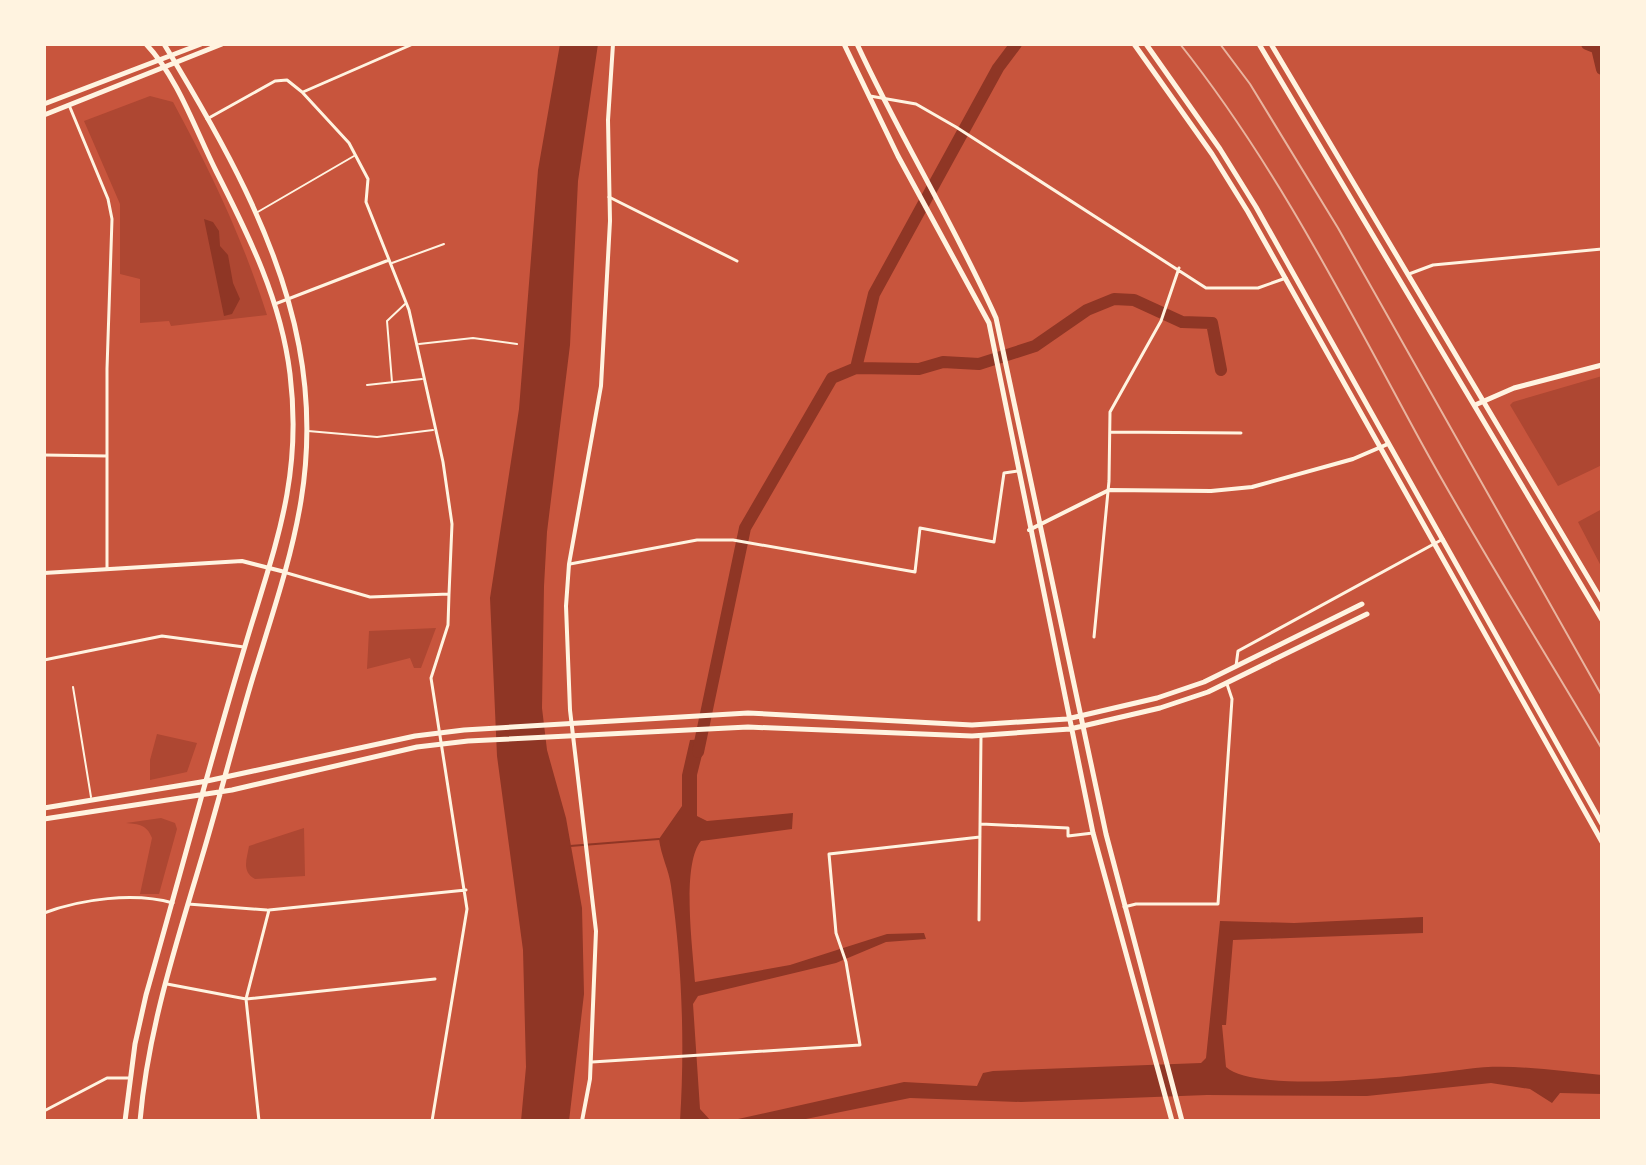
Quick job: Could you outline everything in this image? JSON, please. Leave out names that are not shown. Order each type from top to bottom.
[{"type":"main road","points":[[125,1121],[146,995],[244,647],[272,568],[288,500],[294,427],[288,363],[275,304],[248,233],[163,68],[146,44]]},
{"type":"main road","points":[[140,1121],[145,1066],[164,983],[287,573],[303,506],[307,431],[299,346],[287,301],[254,214],[207,119],[164,44]]},
{"type":"main road","points":[[44,104],[201,44]]},
{"type":"main road","points":[[44,115],[222,44]]},
{"type":"main road","points":[[844,44],[990,333],[1067,719],[1093,833],[1172,1121]]},
{"type":"main road","points":[[857,44],[917,167],[971,262],[999,330],[1124,907],[1182,1121]]},
{"type":"main road","points":[[1134,44],[1212,154],[1286,278],[1602,842]]},
{"type":"main road","points":[[1146,44],[1227,161],[1390,443],[1602,824]]},
{"type":"main road","points":[[1259,44],[1602,620]]},
{"type":"main road","points":[[1271,44],[1602,601]]},
{"type":"main road","points":[[1475,405],[1602,365]]},
{"type":"main road","points":[[44,808],[224,778],[373,745],[464,730],[748,713],[981,725],[1067,719],[1157,698],[1236,666],[1362,604]]},
{"type":"main road","points":[[44,819],[220,792],[375,757],[468,741],[748,727],[981,736],[1083,727],[1160,708],[1227,684],[1367,614]]},
{"type":"street","points":[[302,92],[413,44]]},
{"type":"street","points":[[582,1121],[592,1062],[596,931],[585,857],[566,658],[569,564],[601,386],[613,44]]},
{"type":"street","points":[[207,119],[275,81],[287,80],[302,92],[349,143],[368,179],[366,202],[407,303],[419,344],[452,524],[448,625],[431,678],[467,909],[432,1121]]},
{"type":"street","points":[[869,96],[916,104],[1179,268],[1206,288],[1222,291],[1258,288],[1286,278]]},
{"type":"street","points":[[69,105],[108,199],[112,219],[107,568]]},
{"type":"street","points":[[609,197],[737,261]]},
{"type":"street","points":[[1409,274],[1433,265],[1602,249]]},
{"type":"street","points":[[275,304],[390,262]]},
{"type":"street","points":[[1094,637],[1109,490],[1110,412],[1141,362],[1161,321],[1179,268]]},
{"type":"street","points":[[1111,432],[1241,433]]},
{"type":"street","points":[[1029,530],[1109,490],[1211,491],[1252,487],[1353,459],[1390,443]]},
{"type":"street","points":[[44,455],[107,456]]},
{"type":"street","points":[[569,564],[697,540],[733,540],[915,572],[920,528],[994,542],[1004,473],[1018,471]]},
{"type":"street","points":[[1236,666],[1238,651],[1444,539]]},
{"type":"street","points":[[44,573],[242,561],[370,597],[449,594]]},
{"type":"street","points":[[44,660],[162,636],[244,647]]},
{"type":"street","points":[[1124,907],[1136,904],[1218,904],[1232,699],[1227,684]]},
{"type":"street","points":[[979,920],[981,736]]},
{"type":"street","points":[[980,824],[1068,828],[1068,836],[1093,833]]},
{"type":"street","points":[[592,1062],[860,1045],[846,962],[836,933],[829,854],[980,837]]},
{"type":"street","points":[[188,904],[269,910],[466,890]]},
{"type":"street","points":[[44,913],[133,899],[173,903]]},
{"type":"street","points":[[259,1121],[246,999],[269,910]]},
{"type":"street","points":[[164,983],[246,999],[435,979]]},
{"type":"street","points":[[44,1111],[107,1078],[130,1078]]},
{"type":"lane","points":[[254,214],[355,156]]},
{"type":"lane","points":[[390,262],[444,244]]},
{"type":"lane","points":[[392,382],[387,321],[407,303]]},
{"type":"lane","points":[[419,344],[473,338],[517,344]]},
{"type":"lane","points":[[367,385],[425,379]]},
{"type":"lane","points":[[307,431],[377,437],[436,430]]},
{"type":"lane","points":[[73,687],[91,799]]},
{"type":"shaded area","points":[[560,44],[598,44],[578,181],[570,345],[547,532],[542,708],[547,750],[566,818],[582,908],[584,994],[569,1121],[521,1121],[526,1067],[523,950],[497,756],[490,598],[519,409],[538,170]]},
{"type":"shaded area","points":[[150,96],[173,102],[225,206],[267,315],[171,326],[169,321],[140,323],[140,279],[120,274],[120,204],[84,121]]},
{"type":"shaded area","points":[[204,219],[213,222],[219,231],[220,246],[228,255],[233,283],[240,299],[232,314],[224,316]]},
{"type":"shaded area","points":[[1602,376],[1602,465],[1558,486],[1510,405]]},
{"type":"shaded area","points":[[1602,509],[1602,568],[1578,522]]},
{"type":"shaded area","points":[[436,628],[421,668],[414,668],[410,658],[367,669],[369,631]]},
{"type":"shaded area","points":[[157,734],[197,743],[187,772],[150,780],[150,760]]},
{"type":"shaded area","points":[[706,739],[697,775],[697,816],[707,821],[793,813],[792,829],[701,841],[691,869],[690,888],[695,982],[790,965],[887,934],[924,933],[926,939],[886,942],[836,963],[698,996],[693,1004],[700,1109],[711,1121],[680,1121],[680,974],[671,886],[659,839],[682,806],[682,775],[690,740]]},
{"type":"shaded area","points":[[161,818],[175,823],[177,829],[159,894],[140,894],[152,838],[142,826],[126,823]]},
{"type":"shaded area","points":[[304,828],[305,876],[255,879],[251,876],[246,864],[249,846]]},
{"type":"shaded area","points":[[1423,917],[1423,933],[1233,940],[1226,1025],[1222,1025],[1226,1067],[1243,1075],[1304,1082],[1483,1067],[1534,1068],[1602,1075],[1602,1094],[1560,1093],[1552,1103],[1530,1089],[1491,1083],[1367,1096],[1207,1095],[1021,1102],[910,1098],[796,1121],[729,1121],[904,1082],[977,1086],[983,1073],[993,1071],[1201,1063],[1206,1058],[1220,921],[1294,923]]},
{"type":"waterway","points":[[698,752],[745,528],[832,378],[856,368],[874,294],[998,68],[1016,44]]},
{"type":"waterway","points":[[1587,44],[1597,48],[1602,69]]},
{"type":"waterway","points":[[856,368],[919,369],[943,362],[979,364],[1035,346],[1087,310],[1114,299],[1134,300],[1182,322],[1212,323],[1221,370]]},
{"type":"waterway","points":[[570,846],[659,839]]},
{"type":"railway","points":[[1180,44],[1248,139],[1309,238],[1487,558],[1602,749]]},
{"type":"railway","points":[[1220,44],[1250,84],[1338,228],[1602,696]]}]
